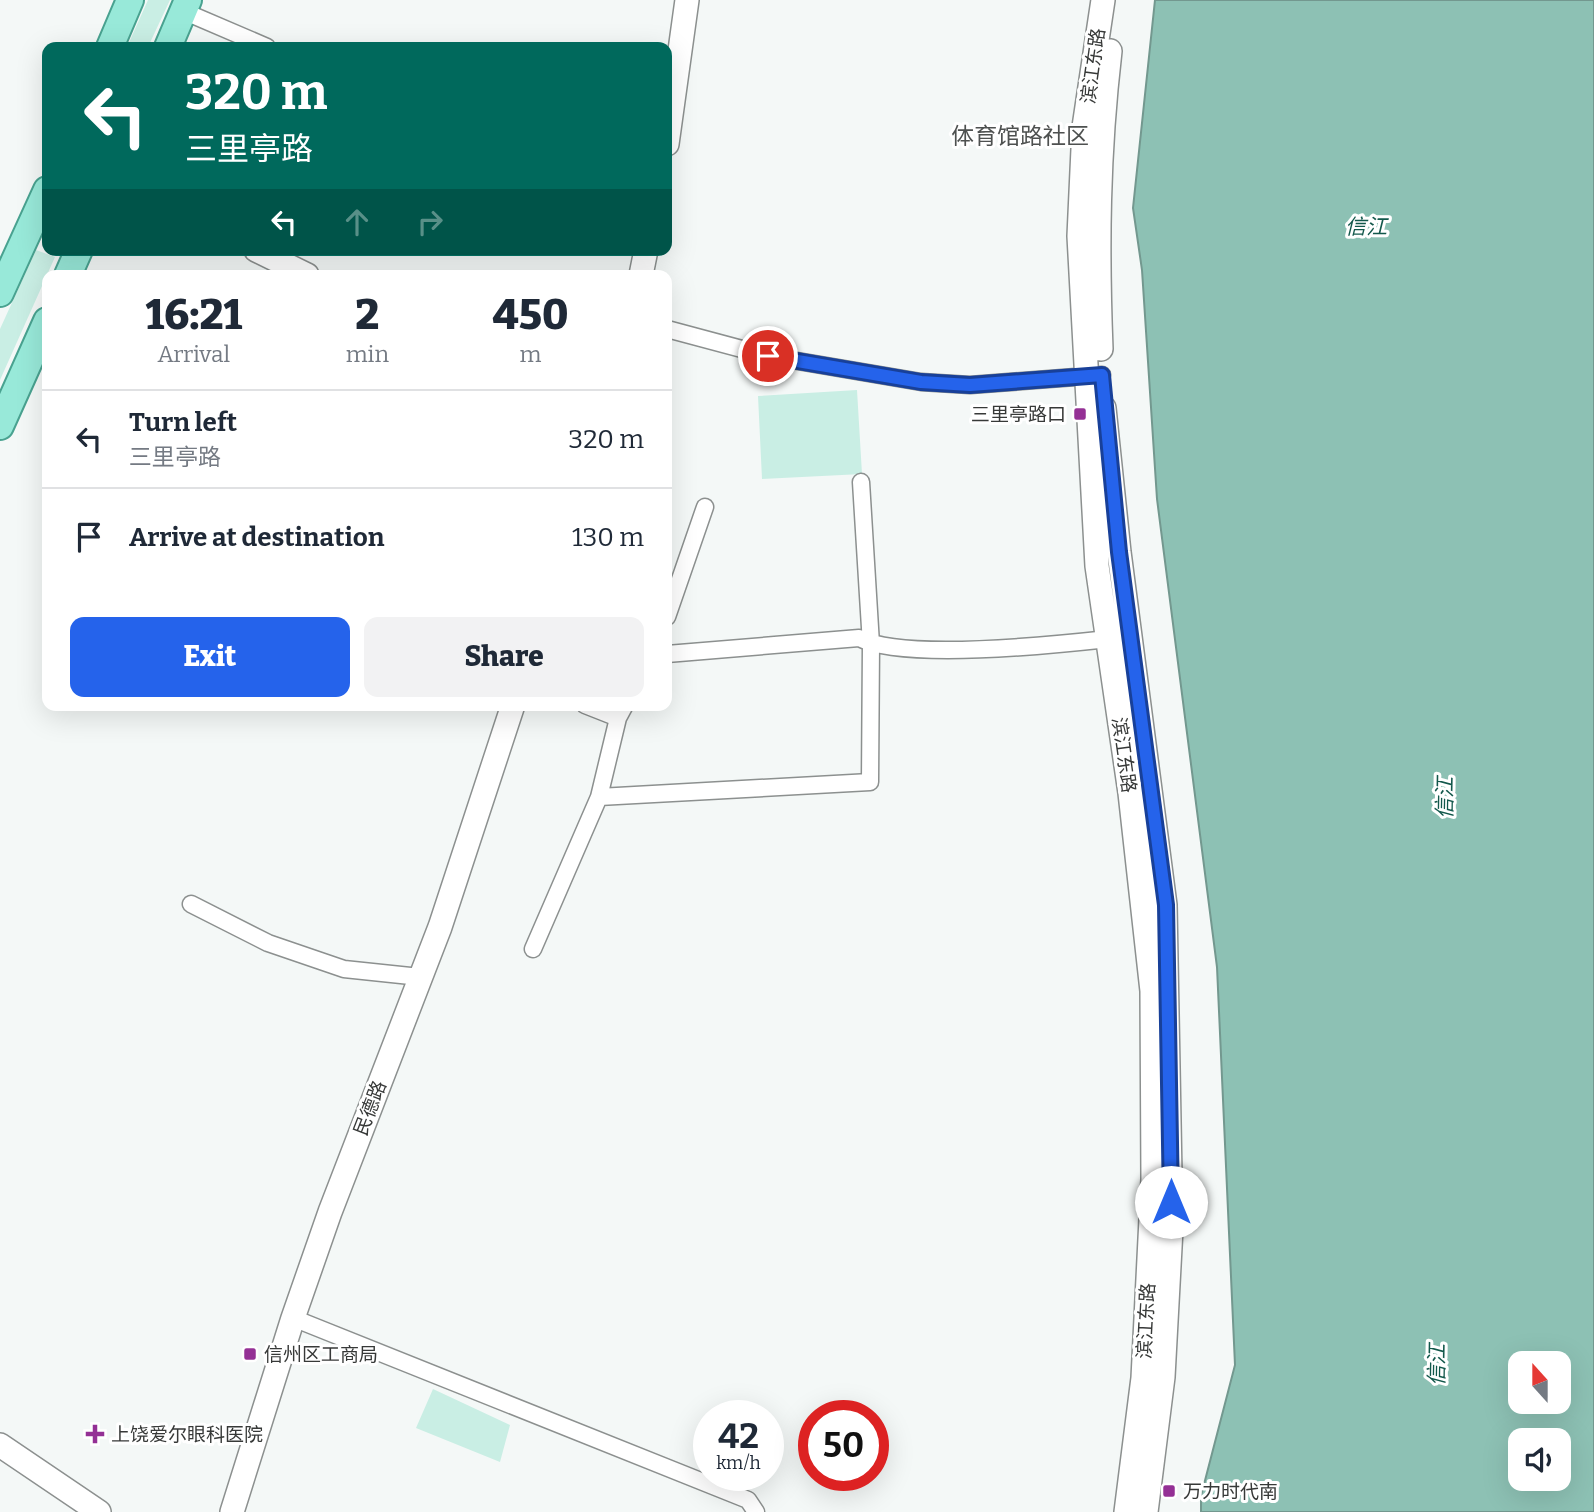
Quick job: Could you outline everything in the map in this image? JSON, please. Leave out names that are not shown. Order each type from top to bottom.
[{"type":"main road","points":[[112,42],[130,0]]},
{"type":"main road","points":[[672,108],[687,0]]},
{"type":"main road","name":"滨江东路","points":[[1103,0],[1084,127],[1079,236],[1166,905],[1171,1228],[1163,1377],[1146,1512]]},
{"type":"main road","name":"滨江东路","points":[[1117,0],[1101,128],[1097,224],[1097,566],[1129,793],[1152,991],[1153,1179],[1143,1378],[1126,1512]]},
{"type":"main road","points":[[170,42],[185,6]]},
{"type":"main road","points":[[0,293],[42,201]]},
{"type":"main road","points":[[268,256],[297,270]]},
{"type":"main road","points":[[0,426],[42,332]]},
{"type":"main road","name":"民德路","points":[[232,1512],[293,1318],[420,978],[511,711]]},
{"type":"main road","points":[[0,1445],[99,1512]]},
{"type":"main road","points":[[0,1462],[73,1512]]},
{"type":"street","points":[[185,6],[257,42]]},
{"type":"street","points":[[672,331],[768,356],[921,382],[970,385],[1095,375]]},
{"type":"street","points":[[599,797],[870,782],[871,644],[860,482]]},
{"type":"street","points":[[672,603],[705,507]]},
{"type":"street","points":[[672,654],[859,638],[871,644],[940,648],[1046,645],[1108,639]]},
{"type":"street","points":[[533,949],[599,797],[622,712]]},
{"type":"street","points":[[191,904],[268,943],[344,969],[420,978]]},
{"type":"street","points":[[293,1318],[748,1500],[756,1512]]},
{"type":"shaded area","points":[[148,0],[170,0],[150,42],[129,42]]},
{"type":"shaded area","points":[[36,250],[42,252],[42,256],[55,257],[49,270],[42,270],[42,286],[0,380],[0,329]]},
{"type":"shaded area","points":[[857,390],[862,474],[762,479],[758,396]]},
{"type":"shaded area","points":[[433,1389],[510,1425],[500,1462],[416,1428]]},
{"type":"water","name":"信江","points":[[1155,0],[1594,0],[1594,1512],[1201,1512],[1201,1496],[1235,1365],[1217,967],[1157,499],[1142,270],[1133,208]]},
{"type":"place","name":"三里亭路口","points":[[1080,414]]},
{"type":"place","name":"信州区工商局","points":[[250,1354]]},
{"type":"place","name":"上饶爱尔眼科医院","points":[[95,1434]]},
{"type":"place","name":"万力时代南","points":[[1169,1491]]},
{"type":"district","name":"体育馆路社区","points":[[1020,136]]},
{"type":"route","points":[[768,356],[921,382],[970,385],[1102,375],[1119,552],[1166,905],[1171,1202]]}]
